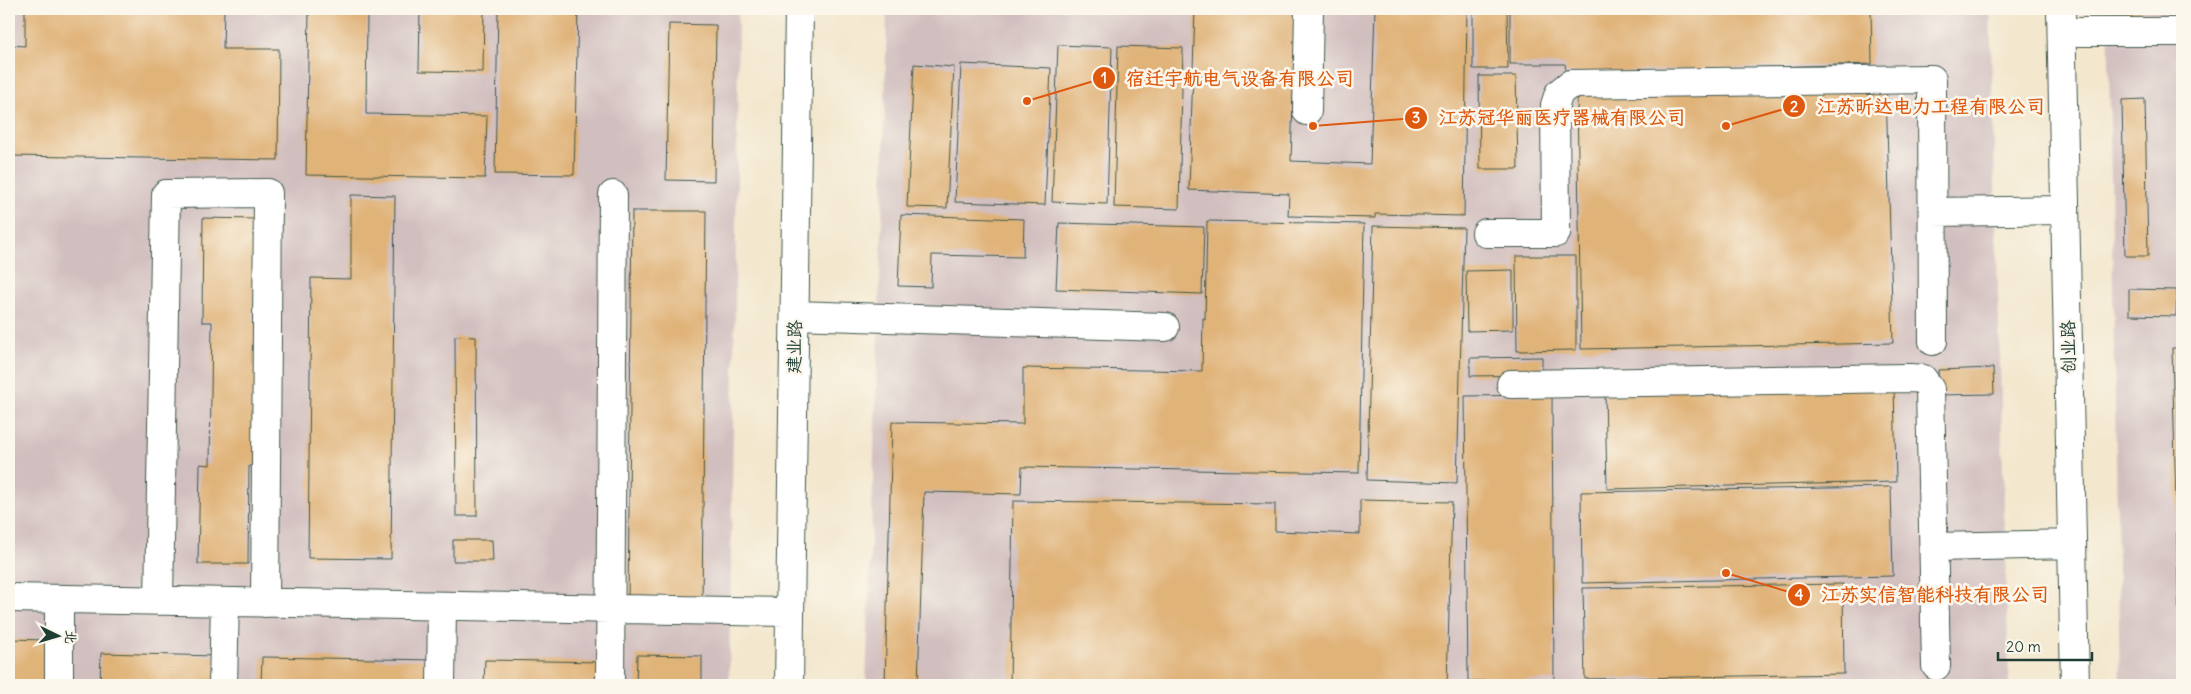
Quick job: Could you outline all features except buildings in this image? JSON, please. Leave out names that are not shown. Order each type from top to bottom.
[{"type":"street","name":"建业路","points":[[789,685],[799,9]]},
{"type":"street","points":[[1307,111],[1309,9]]},
{"type":"street","points":[[2062,20],[2182,32]]},
{"type":"street","name":"创业路","points":[[2062,20],[2075,685]]},
{"type":"street","points":[[1486,233],[1556,233],[1555,105],[1559,93],[1570,84],[1932,79],[1933,341]]},
{"type":"street","points":[[159,601],[166,194],[268,194],[265,602]]},
{"type":"street","points":[[610,685],[613,195]]},
{"type":"street","points":[[1933,212],[2065,210]]},
{"type":"street","points":[[794,315],[1165,327]]},
{"type":"street","points":[[1511,384],[1923,379],[1930,389],[1936,666]]},
{"type":"street","points":[[1934,547],[2072,544]]},
{"type":"street","points":[[9,598],[790,612]]},
{"type":"street","points":[[59,685],[60,599]]},
{"type":"street","points":[[223,685],[225,602]]},
{"type":"street","points":[[441,685],[442,606]]},
{"type":"shaded area","points":[[9,9],[738,9],[729,685],[9,685]]},
{"type":"shaded area","points":[[887,9],[1990,9],[2009,685],[866,685],[883,193]]},
{"type":"shaded area","points":[[2108,9],[2182,9],[2182,685],[2120,685]]},
{"type":"place","name":"宿迁宇航电气设备有限公司","points":[[1027,101]]},
{"type":"place","name":"江苏冠华丽医疗器械有限公司","points":[[1313,126]]},
{"type":"place","name":"江苏昕达电力工程有限公司","points":[[1726,126]]},
{"type":"place","name":"江苏实信智能科技有限公司","points":[[1726,573]]}]
